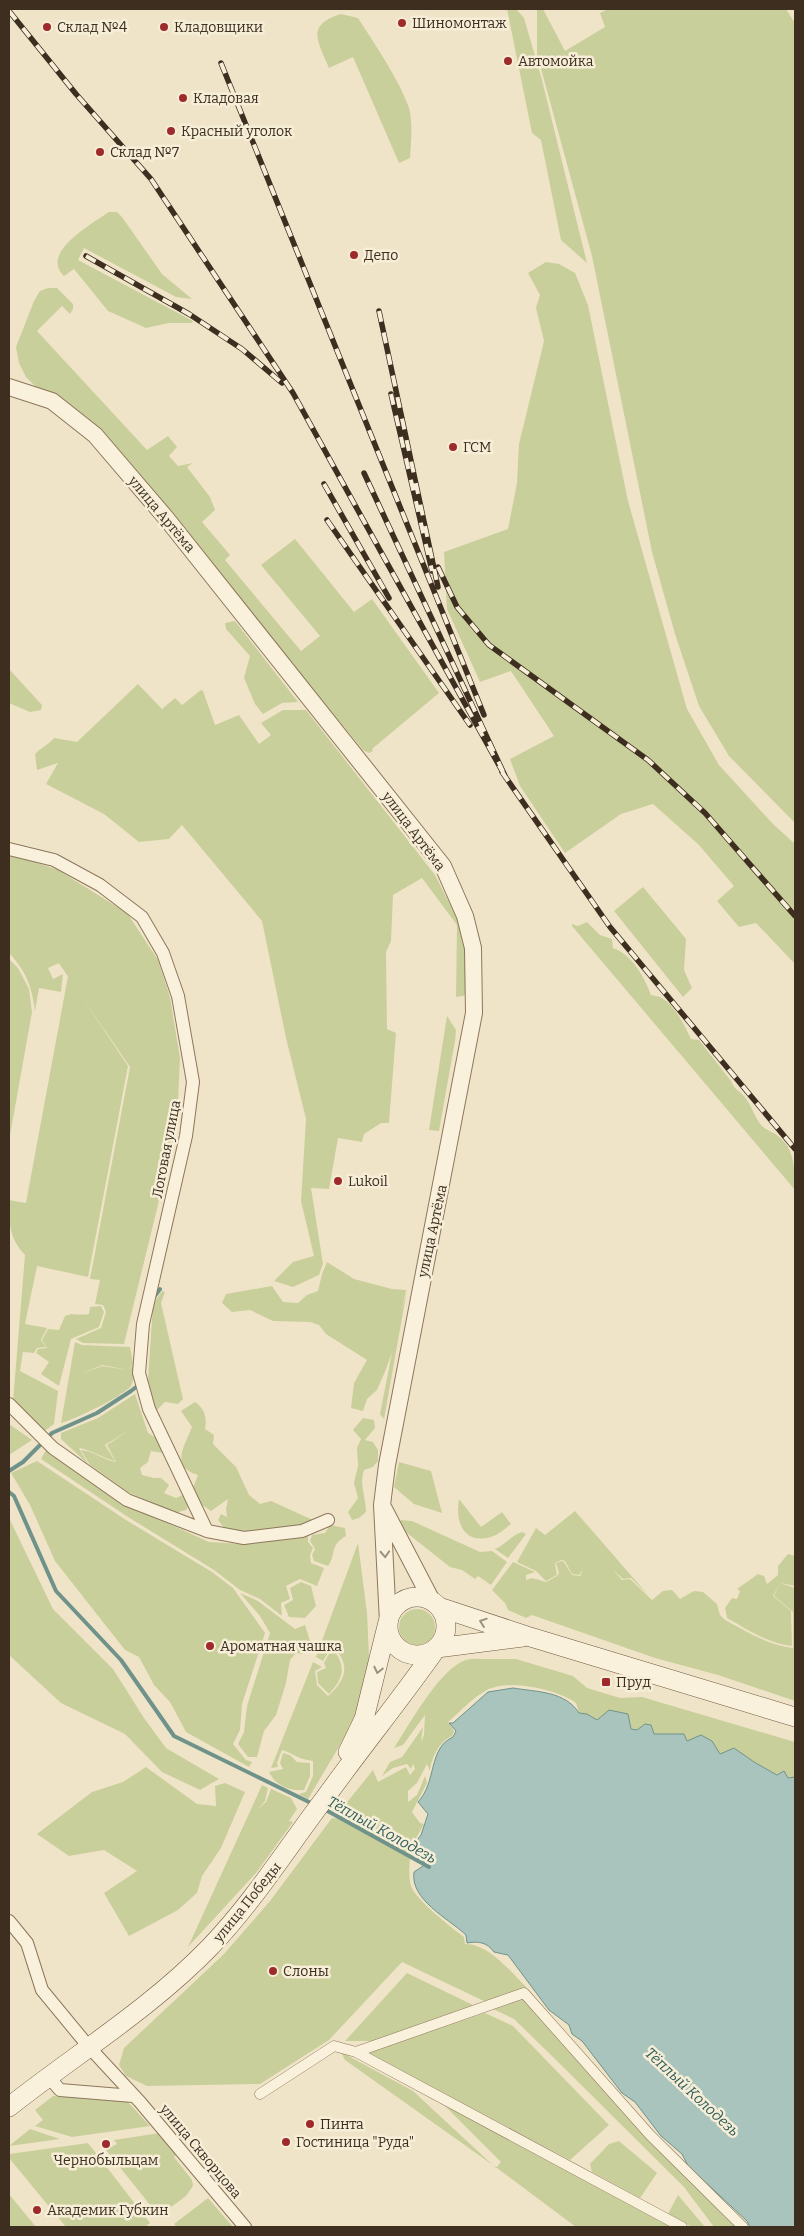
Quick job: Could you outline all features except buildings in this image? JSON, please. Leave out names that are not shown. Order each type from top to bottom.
[{"type":"main road","points":[[324,1799],[364,1719],[388,1622],[394,1609],[406,1599],[424,1598],[527,1636],[795,1717]]},
{"type":"main road","points":[[436,1604],[447,1624],[443,1642],[436,1649]]},
{"type":"main road","points":[[388,1622],[388,1633],[392,1642],[399,1650],[418,1656],[436,1649],[527,1636]]},
{"type":"main road","name":"улица Победы","points":[[9,2107],[48,2076],[151,2001],[210,1947],[266,1881],[324,1799],[436,1649]]},
{"type":"street","name":"улица Артёма","points":[[9,387],[52,401],[95,435],[166,518],[443,866],[464,916],[474,948],[474,1013],[387,1465],[382,1505],[388,1622]]},
{"type":"street","name":"Логовая улица","points":[[9,849],[54,860],[100,885],[142,917],[163,953],[178,996],[193,1082],[186,1136],[143,1324],[139,1373],[142,1392],[149,1409],[207,1530]]},
{"type":"street","points":[[9,1404],[53,1448],[127,1500],[207,1530],[244,1538],[302,1530],[328,1520]]},
{"type":"street","points":[[382,1505],[436,1604]]},
{"type":"street","name":"улица Скворцова","points":[[9,1921],[27,1943],[42,1990],[89,2047],[176,2144],[245,2227]]},
{"type":"street","points":[[356,2052],[524,1993],[650,2135],[743,2227]]},
{"type":"street","points":[[260,2094],[334,2046],[356,2052],[682,2227]]},
{"type":"street","points":[[48,2076],[60,2090],[133,2096]]},
{"type":"green space","points":[[507,9],[516,9],[524,18],[542,80],[587,263],[561,240],[541,140],[532,133]]},
{"type":"green space","points":[[537,9],[543,9],[565,51],[605,27],[600,13],[608,9],[786,9],[795,23],[795,823],[729,756],[699,706],[675,634],[652,552],[592,256],[537,54]]},
{"type":"green space","points":[[341,14],[358,18],[386,62],[405,97],[411,120],[410,158],[399,163],[353,57],[329,68],[321,50],[317,35],[318,29],[322,23]]},
{"type":"green space","points":[[109,212],[117,212],[122,217],[162,274],[192,299],[176,297],[84,248],[78,260],[193,321],[192,323],[169,323],[146,328],[108,311],[74,269],[64,276],[58,267],[58,258],[63,249],[81,231]]},
{"type":"green space","points":[[546,262],[559,264],[575,273],[588,305],[628,501],[687,709],[719,765],[773,824],[795,844],[795,964],[756,923],[739,927],[717,901],[734,886],[699,845],[653,804],[621,814],[565,853],[520,786],[510,759],[554,736],[511,671],[480,682],[447,609],[444,552],[508,529],[517,483],[519,444],[544,341],[536,308],[540,295],[528,273]]},
{"type":"green space","points":[[48,288],[57,288],[73,304],[73,309],[70,314],[62,306],[37,331],[147,450],[168,436],[177,447],[169,456],[178,466],[193,463],[187,467],[210,497],[215,510],[202,522],[230,555],[225,560],[301,651],[320,636],[261,565],[295,539],[354,612],[372,599],[439,693],[372,749],[373,751],[369,753],[363,750],[103,433],[38,389],[26,377],[19,363],[16,347],[34,301],[40,291]]},
{"type":"green space","points":[[235,621],[298,702],[282,703],[263,714],[255,704],[244,678],[250,656],[226,629],[225,623]]},
{"type":"green space","points":[[9,669],[42,705],[41,710],[30,712],[9,703]]},
{"type":"green space","points":[[138,684],[162,709],[175,698],[182,705],[201,690],[215,725],[239,715],[259,744],[271,735],[261,723],[283,710],[306,710],[435,875],[465,934],[468,992],[463,996],[456,997],[457,925],[422,878],[393,895],[391,941],[386,952],[387,1029],[396,1033],[389,1123],[381,1123],[364,1134],[362,1142],[338,1138],[329,1189],[311,1188],[323,1264],[319,1275],[293,1287],[274,1281],[293,1262],[314,1256],[301,1201],[306,1119],[286,1038],[262,921],[182,825],[169,839],[139,842],[104,814],[46,784],[58,763],[37,770],[35,754],[49,742],[54,738],[77,742]]},
{"type":"green space","points":[[9,853],[58,870],[127,913],[158,960],[170,997],[180,1058],[177,1127],[124,1344],[83,1343],[76,1339],[101,1328],[106,1312],[103,1305],[95,1304],[100,1280],[90,1279],[130,1067],[59,963],[48,968],[53,979],[63,974],[61,992],[39,988],[35,1011],[27,980],[20,966],[9,953]]},
{"type":"green space","points":[[643,887],[686,939],[684,970],[692,988],[683,997],[614,911]]},
{"type":"green space","points":[[587,922],[600,935],[612,939],[613,948],[632,961],[645,981],[651,995],[662,998],[672,1006],[691,1039],[699,1040],[735,1088],[746,1098],[762,1126],[784,1141],[793,1160],[795,1190],[572,926],[572,924],[578,926]]},
{"type":"green space","points":[[9,959],[18,968],[29,989],[32,1012],[9,1141]]},
{"type":"green space","points":[[68,976],[128,1066],[88,1277],[37,1266],[25,1324],[47,1328],[41,1340],[46,1347],[37,1348],[34,1353],[23,1352],[20,1371],[58,1391],[54,1424],[43,1432],[13,1401],[25,1255],[16,1242],[11,1230],[9,1200],[26,1203]]},
{"type":"green space","points":[[447,1016],[456,1030],[455,1041],[439,1131],[429,1130]]},
{"type":"green space","points":[[327,1262],[354,1279],[392,1289],[406,1290],[402,1310],[407,1290],[384,1419],[380,1414],[392,1353],[377,1390],[367,1399],[363,1411],[351,1408],[354,1383],[367,1360],[326,1334],[319,1325],[310,1322],[273,1321],[250,1310],[232,1312],[222,1303],[226,1294],[272,1286],[283,1302],[298,1303],[307,1295],[318,1291]]},
{"type":"green space","points":[[162,1291],[165,1292],[161,1303],[183,1399],[178,1404],[165,1402],[155,1412],[144,1386],[148,1380],[153,1304]]},
{"type":"green space","points":[[101,1306],[104,1312],[99,1327],[71,1339],[59,1386],[41,1374],[49,1362],[36,1353],[38,1349],[47,1348],[42,1340],[48,1329],[59,1330],[65,1316],[89,1314],[90,1307]]},
{"type":"green space","points":[[75,1342],[82,1345],[130,1347],[133,1364],[128,1370],[133,1365],[133,1382],[127,1390],[109,1401],[76,1418],[61,1423]],"holes":[[[102,1365],[128,1370],[102,1366],[81,1374]]]},
{"type":"green space","points":[[135,1394],[148,1433],[161,1443],[163,1449],[162,1453],[151,1451],[148,1462],[140,1468],[142,1475],[161,1478],[169,1485],[164,1493],[176,1498],[185,1494],[191,1503],[186,1510],[175,1513],[128,1492],[90,1465],[81,1450],[116,1462],[107,1445],[131,1429],[105,1445],[115,1461],[79,1448],[88,1464],[61,1439],[61,1433],[98,1418]]},
{"type":"green space","points":[[195,1402],[204,1414],[206,1421],[205,1429],[214,1435],[213,1444],[236,1467],[249,1495],[260,1504],[271,1501],[313,1520],[283,1530],[234,1531],[225,1528],[218,1520],[221,1514],[227,1517],[228,1499],[211,1511],[201,1504],[193,1488],[198,1475],[189,1471],[182,1461],[183,1448],[192,1427],[181,1411]]},
{"type":"green space","points":[[363,1418],[374,1420],[375,1428],[365,1440],[373,1442],[378,1450],[378,1461],[373,1467],[364,1470],[362,1486],[366,1512],[359,1518],[352,1520],[348,1512],[358,1498],[354,1483],[358,1466],[357,1448],[361,1439],[353,1430]]},
{"type":"green space","points":[[9,1424],[32,1440],[9,1455]]},
{"type":"green space","points":[[46,1450],[126,1504],[209,1542],[243,1544],[308,1535],[308,1542],[313,1548],[310,1555],[311,1563],[324,1568],[317,1586],[300,1579],[286,1586],[290,1599],[281,1603],[282,1616],[260,1599],[240,1590],[214,1570],[128,1517],[41,1459]]},
{"type":"green space","points":[[37,1461],[126,1520],[212,1572],[233,1588],[265,1633],[242,1704],[240,1730],[233,1744],[246,1760],[252,1762],[249,1767],[186,1732],[170,1702],[154,1685],[139,1657],[125,1650],[55,1561],[30,1505],[11,1473]]},
{"type":"green space","points":[[399,1462],[431,1471],[442,1513],[414,1504],[394,1487]]},
{"type":"green space","points":[[459,1499],[481,1527],[502,1512],[511,1524],[494,1536],[481,1539],[474,1538],[463,1529],[460,1523],[458,1515]]},
{"type":"green space","points":[[575,1511],[649,1596],[631,1578],[623,1579],[613,1570],[622,1580],[630,1579],[652,1600],[663,1591],[672,1590],[680,1599],[694,1591],[703,1592],[717,1604],[720,1615],[725,1620],[766,1641],[793,1648],[793,1612],[774,1596],[779,1585],[773,1596],[791,1611],[792,1646],[766,1639],[727,1618],[725,1608],[732,1598],[737,1599],[740,1591],[737,1589],[758,1574],[764,1576],[767,1584],[778,1575],[778,1566],[788,1554],[795,1556],[795,1586],[780,1583],[795,1588],[795,1701],[718,1675],[655,1658],[532,1615],[526,1618],[508,1610],[505,1603],[492,1590],[513,1562],[535,1572],[526,1575],[526,1580],[532,1578],[546,1582],[557,1576],[559,1573],[556,1563],[561,1561],[564,1562],[572,1575],[580,1576],[583,1570],[579,1575],[572,1574],[565,1561],[561,1560],[555,1563],[557,1575],[546,1581],[536,1571],[517,1562],[536,1528],[545,1535]]},
{"type":"green space","points":[[9,1518],[53,1609],[113,1669],[144,1718],[166,1748],[219,1779],[200,1790],[162,1772],[125,1734],[61,1703],[9,1655]]},
{"type":"green space","points":[[401,1520],[412,1521],[480,1552],[492,1551],[507,1562],[491,1585],[478,1576],[475,1579],[462,1570],[450,1567],[402,1529]]},
{"type":"green space","points":[[330,1525],[345,1528],[346,1536],[335,1546],[328,1566],[314,1561],[312,1555],[315,1549],[310,1541],[312,1535],[325,1533]]},
{"type":"green space","points":[[522,1532],[526,1534],[508,1558],[495,1549],[515,1535]]},
{"type":"green space","points":[[358,1543],[367,1613],[368,1677],[356,1718],[308,1799],[299,1794],[306,1792],[313,1776],[313,1761],[282,1750],[277,1763],[278,1767],[271,1768],[313,1662],[322,1667],[315,1671],[317,1685],[328,1696],[342,1680],[344,1674],[343,1662],[336,1650],[328,1653],[323,1661],[316,1657]]},
{"type":"green space","points":[[301,1582],[311,1586],[316,1606],[305,1618],[289,1617],[284,1605],[293,1600],[290,1588]]},
{"type":"green space","points":[[240,1593],[258,1601],[295,1629],[305,1625],[311,1644],[303,1654],[296,1653],[290,1660],[286,1683],[276,1715],[264,1731],[257,1757],[248,1757],[238,1744],[244,1732],[247,1706],[270,1633],[260,1616]]},
{"type":"green space","points":[[417,1609],[424,1610],[430,1614],[434,1620],[434,1634],[430,1640],[424,1644],[417,1645],[410,1644],[404,1640],[400,1634],[399,1627],[400,1620],[404,1614],[410,1610]]},
{"type":"green space","points":[[335,1652],[342,1669],[340,1679],[329,1694],[318,1683],[317,1672],[326,1668],[324,1663],[329,1654]]},
{"type":"green space","points":[[468,1659],[516,1659],[573,1676],[587,1688],[620,1698],[642,1697],[795,1742],[795,1777],[772,1772],[734,1748],[720,1754],[712,1741],[687,1741],[674,1734],[654,1734],[631,1729],[622,1714],[609,1710],[597,1720],[587,1714],[579,1713],[576,1703],[568,1698],[545,1690],[507,1685],[487,1690],[448,1722],[454,1731],[452,1736],[447,1738],[436,1751],[430,1771],[427,1764],[417,1783],[408,1791],[408,1802],[417,1795],[425,1776],[427,1783],[412,1812],[420,1823],[424,1824],[415,1840],[414,1848],[410,1851],[410,1882],[414,1892],[420,1899],[443,1921],[464,1937],[465,1944],[474,1945],[491,1953],[527,1988],[486,2002],[402,1962],[329,2040],[260,2084],[147,2086],[126,2076],[119,2065],[124,2048],[224,1954],[270,1901],[332,1818],[339,1819],[348,1801],[373,1770],[378,1782],[406,1767],[410,1775],[415,1769],[413,1764],[411,1769],[407,1764],[393,1768],[382,1776],[390,1762],[402,1757],[423,1727],[421,1742],[424,1735],[425,1715],[403,1745],[394,1748],[426,1698],[446,1674],[456,1665]]},
{"type":"green space","points":[[283,1753],[290,1755],[297,1762],[310,1763],[310,1776],[304,1790],[293,1790],[284,1787],[275,1781],[269,1772],[283,1769],[280,1763]]},
{"type":"green space","points":[[146,1767],[197,1804],[216,1806],[215,1786],[225,1783],[245,1792],[221,1848],[202,1876],[197,1893],[178,1910],[129,1936],[104,1893],[137,1871],[104,1850],[69,1856],[37,1834],[92,1792],[123,1782]]},
{"type":"green space","points":[[262,1785],[268,1788],[265,1801],[258,1809],[266,1802],[271,1789],[291,1798],[297,1809],[289,1821],[293,1822],[256,1873],[188,1947]]},
{"type":"green space","points":[[407,1973],[477,2007],[373,2041],[345,2041]]},
{"type":"green space","points":[[524,1996],[633,2124],[726,2218],[741,2227],[714,2227],[684,2187],[553,2057],[514,2019],[491,2008]]},
{"type":"green space","points":[[485,2013],[513,2026],[609,2125],[570,2160],[366,2053]]},
{"type":"green space","points":[[341,2052],[413,2091],[493,2165],[345,2060]]},
{"type":"green space","points":[[53,2096],[128,2102],[150,2126],[72,2137],[35,2126],[43,2120],[35,2110]]},
{"type":"green space","points":[[444,2105],[671,2227],[576,2227],[496,2168],[501,2162]]},
{"type":"green space","points":[[30,2129],[60,2139],[9,2146]]},
{"type":"green space","points":[[160,2133],[177,2154],[174,2157],[192,2180],[193,2186],[186,2196],[159,2216],[106,2150],[117,2144],[114,2140]]},
{"type":"green space","points":[[619,2141],[657,2173],[640,2198],[592,2172],[590,2164],[609,2144]]},
{"type":"green space","points":[[88,2143],[150,2223],[145,2227],[66,2227],[9,2158],[9,2154]]},
{"type":"green space","points":[[9,2194],[36,2227],[9,2227]]},
{"type":"green space","points":[[678,2195],[705,2227],[692,2227],[668,2214]]},
{"type":"green space","points":[[208,2198],[233,2227],[177,2227],[174,2224]]},
{"type":"water","points":[[513,1688],[558,1696],[566,1700],[579,1713],[587,1714],[597,1720],[609,1710],[628,1714],[631,1729],[637,1730],[645,1724],[651,1725],[654,1734],[684,1734],[687,1741],[701,1735],[712,1741],[720,1754],[734,1748],[777,1775],[784,1771],[788,1778],[795,1777],[795,2227],[750,2227],[747,2221],[688,2166],[682,2154],[661,2136],[635,2102],[622,2093],[582,2041],[572,2034],[569,2025],[549,2010],[508,1955],[494,1952],[482,1943],[467,1943],[466,1935],[432,1908],[418,1891],[414,1882],[414,1872],[426,1864],[416,1856],[413,1845],[421,1835],[428,1814],[418,1802],[428,1785],[440,1749],[445,1742],[453,1737],[456,1731],[449,1723],[453,1723],[488,1692]]},
{"type":"waterway","points":[[154,1297],[160,1289]]},
{"type":"waterway","points":[[9,1471],[23,1462],[52,1433],[97,1413],[140,1384]]},
{"type":"waterway","name":"Тёплый Колодезь","points":[[9,1492],[14,1496],[56,1591],[121,1660],[174,1736],[313,1804]]},
{"type":"waterway","name":"Тёплый Колодезь","points":[[324,1809],[429,1867]]},
{"type":"railway","points":[[9,11],[76,94],[151,179],[293,393],[506,778],[364,473]]},
{"type":"railway","points":[[221,63],[484,715]]},
{"type":"railway","points":[[86,256],[189,314],[242,349],[282,383]]},
{"type":"railway","points":[[379,311],[438,587]]},
{"type":"railway","points":[[391,394],[432,571]]},
{"type":"railway","points":[[324,484],[389,598]]},
{"type":"railway","points":[[327,520],[470,725]]},
{"type":"railway","points":[[438,567],[457,607],[489,645],[648,760],[705,813],[795,916]]},
{"type":"railway","points":[[502,772],[610,927],[795,1149]]},
{"type":"place","name":"Шиномонтаж","points":[[402,23]]},
{"type":"place","name":"Склад №4","points":[[47,27]]},
{"type":"place","name":"Кладовщики","points":[[164,27]]},
{"type":"place","name":"Автомойка","points":[[508,61]]},
{"type":"place","name":"Кладовая","points":[[183,98]]},
{"type":"place","name":"Красный уголок","points":[[171,131]]},
{"type":"place","name":"Склад №7","points":[[100,152]]},
{"type":"place","name":"Депо","points":[[354,255]]},
{"type":"place","name":"ГСМ","points":[[453,447]]},
{"type":"place","name":"Lukoil","points":[[338,1181]]},
{"type":"place","name":"Ароматная чашка","points":[[210,1646]]},
{"type":"place","name":"Пруд","points":[[606,1682]]},
{"type":"place","name":"Слоны","points":[[273,1971]]},
{"type":"place","name":"Пинта","points":[[310,2124]]},
{"type":"place","name":"Гостиница \"Руда\"","points":[[286,2142]]},
{"type":"place","name":"Чернобыльцам","points":[[106,2144]]},
{"type":"place","name":"Академик Губкин","points":[[37,2210]]}]
